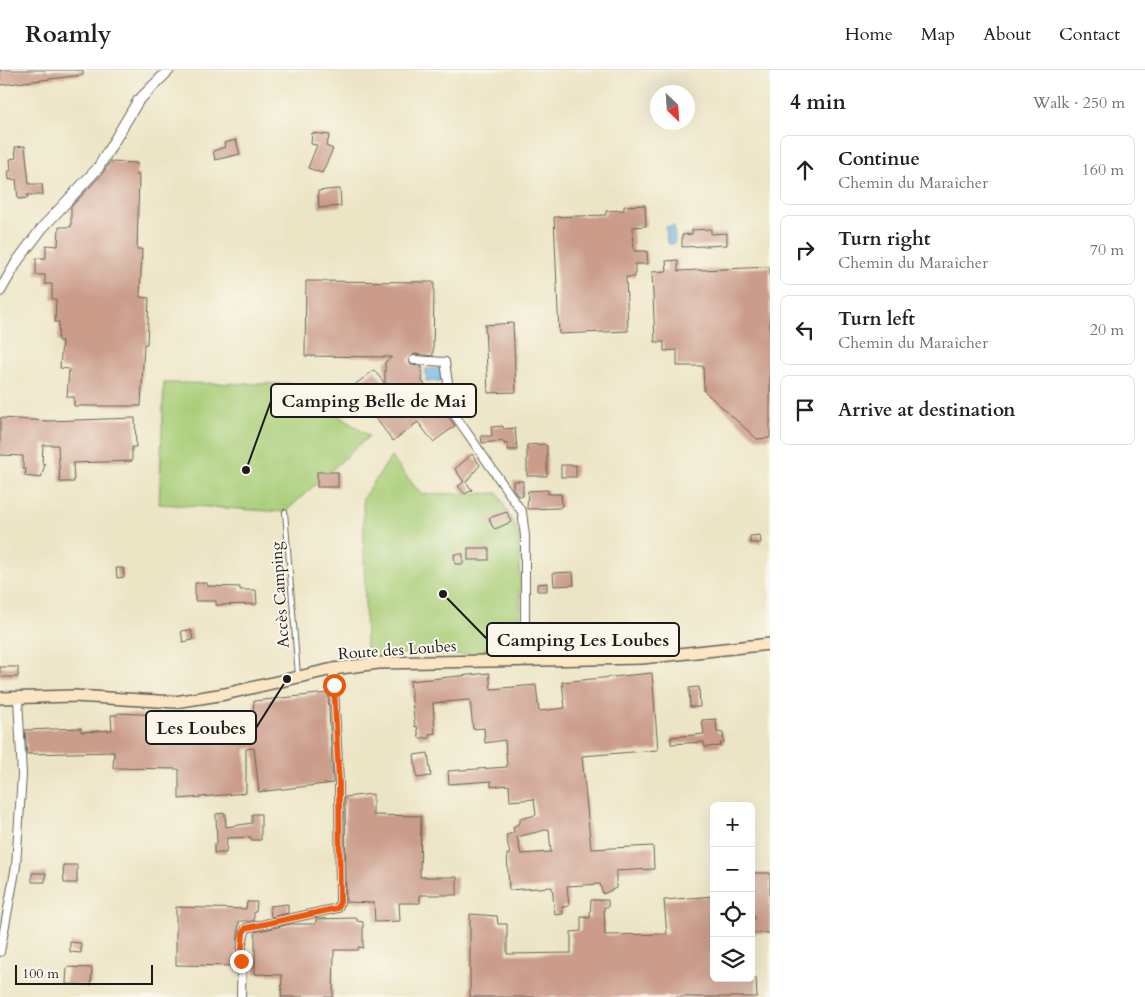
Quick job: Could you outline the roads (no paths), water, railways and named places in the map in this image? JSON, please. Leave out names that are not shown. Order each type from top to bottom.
[{"type":"main road","name":"Route des Loubes","points":[[0,698],[74,696],[175,702],[225,694],[333,669],[405,661],[642,658],[770,644]]},
{"type":"street","points":[[0,291],[18,260],[43,227],[98,168],[138,101],[169,70]]},
{"type":"street","points":[[414,360],[445,362],[448,372],[452,411],[522,512],[525,536],[525,660]]},
{"type":"street","points":[[241,997],[242,943],[246,928],[338,908],[340,901],[339,783],[333,669]]},
{"type":"street","points":[[0,952],[16,866],[22,775],[18,698]]},
{"type":"lane","name":"Accès Camping","points":[[285,512],[298,676]]},
{"type":"water","points":[[674,226],[675,240],[673,244],[669,244],[667,242],[666,227]]},
{"type":"water","points":[[426,369],[441,369],[442,381],[426,381]]},
{"type":"place","name":"Camping Belle de Mai","points":[[246,470]]},
{"type":"place","name":"Camping Les Loubes","points":[[443,594]]},
{"type":"place","name":"Les Loubes","points":[[287,679]]}]
